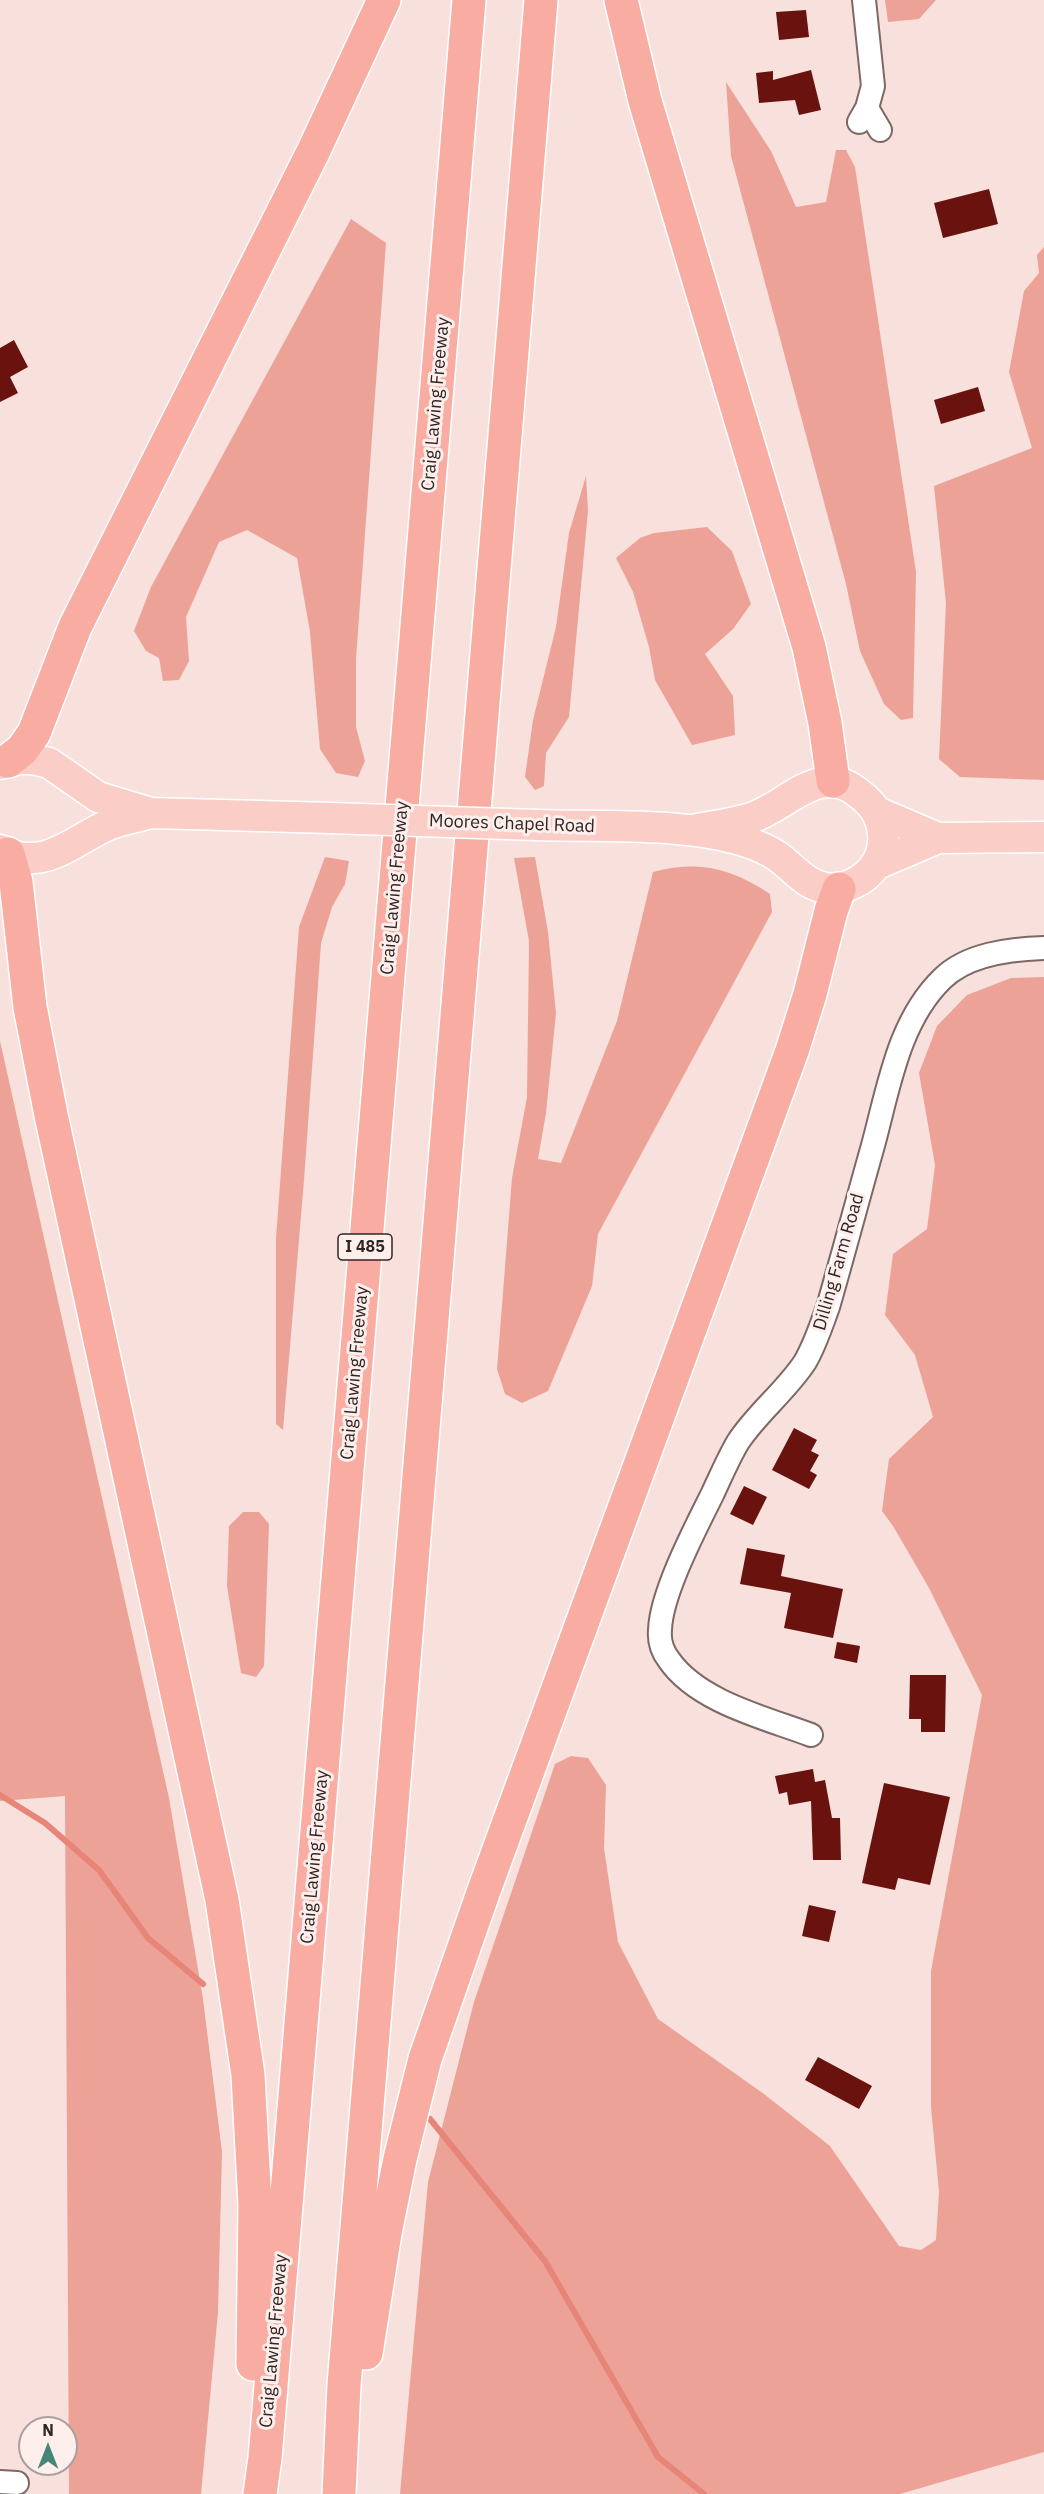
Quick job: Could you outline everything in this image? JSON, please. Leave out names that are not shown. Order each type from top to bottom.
[{"type":"highway","points":[[4,762],[22,750],[34,733],[81,616],[314,150],[384,0]]},
{"type":"highway","name":"Craig Lawing Freeway","points":[[260,2494],[266,2446],[469,0]]},
{"type":"highway","points":[[341,2494],[344,2385],[540,0]]},
{"type":"highway","points":[[621,0],[645,101],[809,646],[825,723],[833,781]]},
{"type":"highway","points":[[4,852],[16,882],[30,1006],[49,1104],[222,1899],[248,2075],[255,2204],[252,2494]]},
{"type":"highway","points":[[341,2494],[385,2233],[400,2159],[426,2059],[483,1893],[792,1051],[839,889]]},
{"type":"main road","name":"Moores Chapel Road","points":[[4,762],[32,759],[49,763],[98,797],[151,813],[693,830],[741,840],[765,848],[810,884],[839,889]]},
{"type":"main road","name":"Moores Chapel Road","points":[[693,830],[751,819],[803,789],[821,782],[833,781]]},
{"type":"main road","points":[[833,781],[850,787],[865,798],[877,812],[882,825],[883,838],[881,852],[875,865]]},
{"type":"main road","points":[[877,812],[938,838]]},
{"type":"main road","name":"Moores Chapel Road","points":[[4,852],[28,859],[48,857],[111,824],[151,813]]},
{"type":"main road","points":[[839,889],[853,884],[875,865],[938,838],[1044,837]]},
{"type":"street","points":[[864,0],[873,76],[869,120]]},
{"type":"street","name":"Dilling Farm Road","points":[[812,1736],[709,1695],[692,1684],[670,1662],[663,1652],[660,1628],[670,1590],[692,1536],[734,1450],[799,1370],[816,1341],[828,1307],[893,1072],[915,1014],[943,977],[961,966],[1004,951],[1044,948]]},
{"type":"shaded area","points":[[885,0],[936,0],[919,19],[888,22]]},
{"type":"shaded area","points":[[726,82],[771,151],[796,207],[826,202],[836,150],[846,150],[855,167],[916,572],[913,718],[901,720],[884,704],[860,651],[846,584],[731,156]]},
{"type":"shaded area","points":[[351,219],[386,243],[356,659],[356,727],[365,761],[358,777],[336,773],[320,749],[310,632],[297,558],[247,530],[219,542],[186,617],[189,661],[179,680],[163,681],[159,658],[146,651],[134,631],[151,587]]},
{"type":"shaded area","points":[[1044,247],[1044,780],[960,777],[939,759],[946,603],[934,486],[1032,448],[1009,372],[1024,291],[1039,273],[1037,255]]},
{"type":"shaded area","points":[[586,476],[588,510],[569,717],[546,753],[544,786],[535,790],[525,777],[533,720],[556,627],[569,533]]},
{"type":"shaded area","points":[[707,527],[732,551],[751,604],[733,629],[705,654],[733,696],[735,735],[692,745],[655,680],[649,647],[633,592],[616,558],[640,538],[654,533]]},
{"type":"shaded area","points":[[325,857],[349,861],[345,884],[332,907],[321,943],[283,1430],[276,1424],[276,1238],[299,927]]},
{"type":"shaded area","points":[[535,857],[548,932],[556,1013],[546,1113],[538,1159],[561,1163],[617,1021],[653,872],[670,868],[700,867],[728,872],[770,894],[772,912],[598,1234],[592,1286],[548,1391],[522,1403],[505,1394],[497,1369],[512,1178],[527,1097],[529,941],[514,858]]},
{"type":"shaded area","points":[[1044,977],[1044,2452],[900,2494],[400,2494],[428,2182],[474,2002],[555,1764],[571,1756],[588,1758],[606,1785],[604,1848],[618,1942],[658,2019],[764,2094],[830,2146],[899,2246],[921,2250],[936,2240],[939,2192],[931,2107],[931,1971],[982,1695],[929,1588],[882,1511],[889,1459],[933,1417],[915,1355],[885,1315],[893,1254],[927,1229],[935,1165],[919,1073],[937,1026],[967,995],[1011,978]]},
{"type":"shaded area","points":[[0,1041],[169,1798],[203,1999],[222,2152],[218,2312],[201,2494],[69,2494],[69,2476],[78,2476],[78,2416],[69,2416],[65,1796],[0,1801]]},
{"type":"shaded area","points":[[243,1512],[259,1512],[269,1524],[264,1666],[256,1677],[241,1673],[227,1586],[229,1526]]},
{"type":"building","points":[[806,10],[809,37],[779,40],[776,12]]},
{"type":"building","points":[[811,70],[821,110],[799,115],[795,100],[759,103],[756,73],[773,71],[773,80]]},
{"type":"building","points":[[989,189],[998,224],[943,238],[934,203]]},
{"type":"building","points":[[14,340],[28,367],[10,377],[18,393],[0,402],[0,348]]},
{"type":"building","points":[[978,387],[985,411],[941,424],[934,400]]},
{"type":"building","points":[[794,1428],[817,1440],[811,1451],[819,1455],[810,1471],[817,1475],[809,1489],[772,1470]]},
{"type":"building","points":[[744,1486],[767,1497],[753,1525],[730,1514]]},
{"type":"building","points":[[747,1548],[785,1555],[781,1576],[843,1589],[833,1638],[784,1628],[791,1593],[740,1584]]},
{"type":"building","points":[[837,1642],[860,1646],[857,1663],[834,1658]]},
{"type":"building","points":[[910,1675],[946,1675],[945,1732],[921,1732],[921,1719],[909,1719]]},
{"type":"building","points":[[813,1769],[815,1782],[825,1780],[832,1818],[840,1818],[841,1860],[813,1860],[811,1801],[789,1805],[787,1792],[779,1794],[775,1776]]},
{"type":"building","points":[[884,1783],[950,1797],[930,1885],[898,1878],[895,1890],[862,1883]]},
{"type":"building","points":[[809,1905],[836,1911],[829,1942],[802,1936]]},
{"type":"building","points":[[818,2057],[872,2086],[859,2109],[805,2080]]},
{"type":"waterway","points":[[0,1795],[45,1823],[99,1870],[148,1938],[203,1984]]},
{"type":"waterway","points":[[430,2119],[545,2261],[658,2457],[704,2494]]}]
